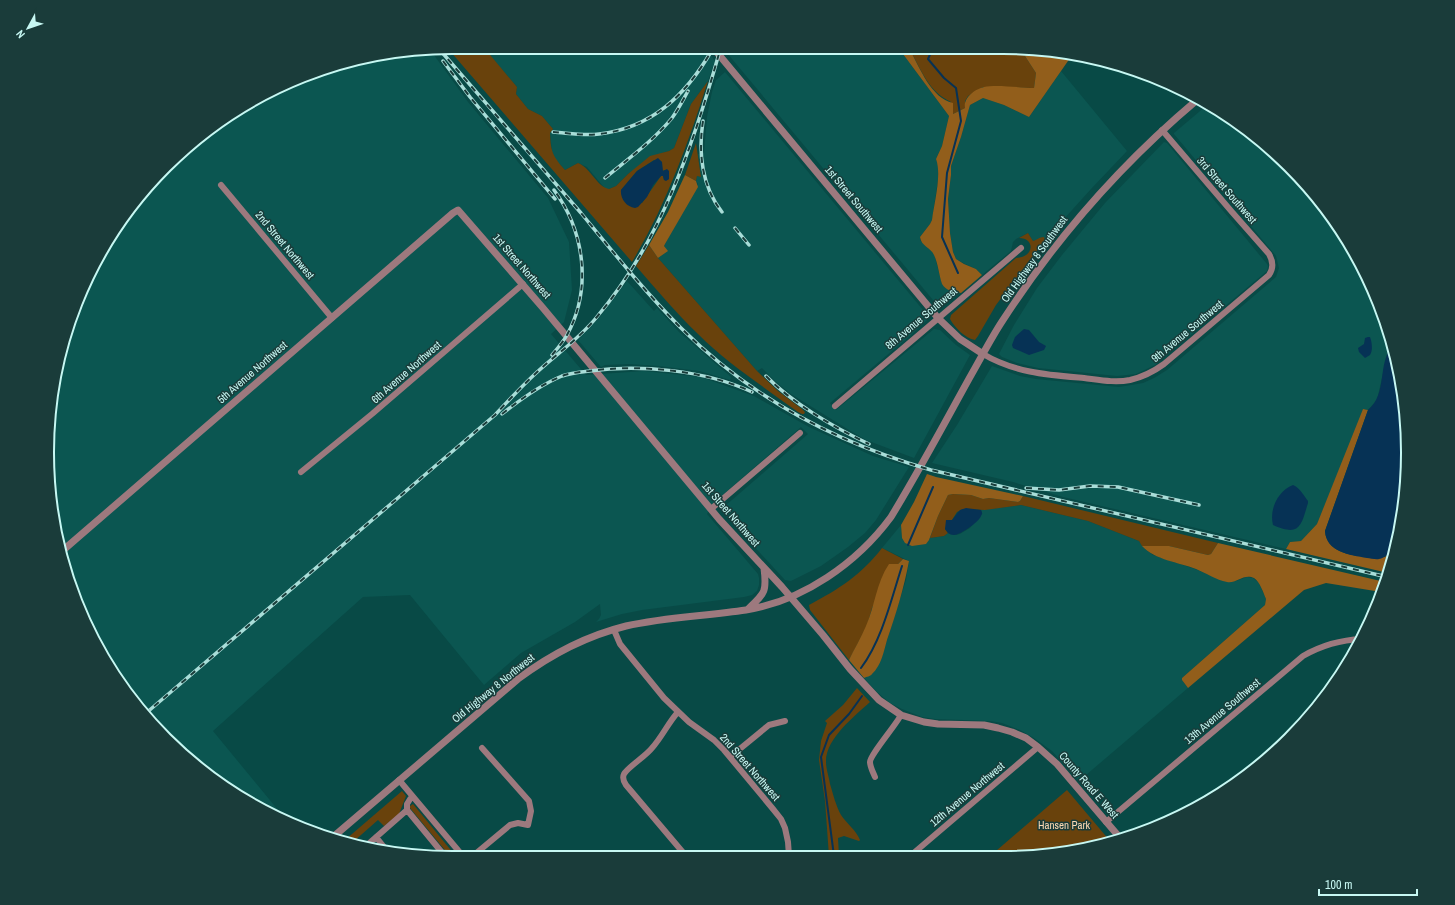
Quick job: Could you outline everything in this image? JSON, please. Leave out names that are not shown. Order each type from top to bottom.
[{"type":"street","name":"1st Street Southwest","points":[[719,54],[938,318],[960,339],[984,354]]},
{"type":"street","name":"Old Highway 8 Southwest","points":[[790,598],[833,573],[862,551],[878,534],[891,517],[925,459],[1003,320],[1059,241],[1113,178],[1162,130],[1194,103]]},
{"type":"street","name":"3rd Street Southwest","points":[[1162,130],[1269,254],[1273,260],[1272,266]]},
{"type":"street","name":"2nd Street Northwest","points":[[221,185],[332,318]]},
{"type":"street","name":"5th Avenue Northwest","points":[[66,548],[458,210]]},
{"type":"street","name":"1st Street Northwest","points":[[458,210],[711,509],[764,568],[867,689],[884,704],[901,715],[924,722],[938,724],[970,724],[998,728],[1026,738],[1038,746]]},
{"type":"street","name":"8th Avenue Southwest","points":[[835,406],[1022,248]]},
{"type":"street","name":"9th Avenue Southwest","points":[[984,354],[1013,368],[1038,373],[1119,381],[1138,378],[1152,372],[1164,364],[1269,275],[1272,271],[1272,266]]},
{"type":"street","name":"6th Avenue Northwest","points":[[300,472],[372,414],[522,284]]},
{"type":"street","points":[[711,509],[800,433]]},
{"type":"street","points":[[747,610],[765,590],[766,583],[764,568]]},
{"type":"street","name":"Old Highway 8 Northwest","points":[[337,834],[501,693],[532,669],[568,647],[614,630],[651,622],[747,610],[790,598]]},
{"type":"street","name":"2nd Street Northwest","points":[[614,630],[620,644],[678,712],[714,740],[730,757],[781,819],[786,833],[788,851]]},
{"type":"street","name":"13th Avenue Southwest","points":[[1106,822],[1303,656],[1326,644],[1354,640]]},
{"type":"street","points":[[678,712],[652,748],[644,757],[626,771],[623,776],[626,785],[682,851]]},
{"type":"street","points":[[875,777],[870,764],[871,757],[901,715]]},
{"type":"street","points":[[730,757],[769,725],[785,721]]},
{"type":"street","name":"County Road E West","points":[[1038,746],[1057,764],[1117,834]]},
{"type":"street","name":"12th Avenue Northwest","points":[[916,851],[1038,746]]},
{"type":"street","points":[[479,851],[510,825],[518,823],[528,825],[532,811],[529,801],[482,748]]},
{"type":"street","points":[[399,780],[458,851]]},
{"type":"street","points":[[412,796],[407,804],[407,810],[440,851]]},
{"type":"street","points":[[370,842],[407,810]]},
{"type":"street","points":[[376,837],[382,844]]},
{"type":"shaded area","points":[[489,54],[710,54],[715,61],[708,81],[691,104],[674,148],[662,153],[628,174],[616,186],[609,189],[606,189],[602,185],[587,167],[578,163],[565,170],[554,158],[550,133],[553,129],[542,116],[528,109],[516,94],[517,87]]},
{"type":"shaded area","points":[[728,54],[903,54],[949,116],[942,146],[936,159],[938,164],[938,180],[932,220],[920,237],[920,240],[934,253],[942,284],[951,291],[961,293],[944,305],[940,307]]},
{"type":"shaded area","points":[[903,54],[912,54],[932,89],[945,100],[953,103],[953,114],[965,108],[966,101],[970,94],[984,87],[995,86],[1034,88],[1036,73],[1025,56],[1027,55],[1069,60],[1029,117],[1004,105],[983,98],[970,105],[951,166],[948,199],[950,233],[953,252],[956,259],[976,269],[982,275],[961,293],[950,290],[942,284],[934,255],[931,250],[922,243],[920,237],[932,220],[938,181],[938,166],[936,159],[942,146],[949,116]]},
{"type":"shaded area","points":[[434,55],[468,102],[548,198],[569,242],[572,290],[564,322],[551,334],[586,375],[644,371],[701,377],[754,396],[809,427],[873,456],[909,467],[876,520],[865,533],[821,566],[791,581],[785,580],[725,515],[723,509],[808,434],[801,427],[715,500],[707,514],[758,574],[759,585],[757,591],[752,595],[642,610],[596,622],[601,615],[600,604],[575,622],[521,653],[484,685],[410,595],[363,597],[213,731],[279,811],[253,798],[231,784],[190,752],[153,715],[136,695],[107,652],[84,605],[75,581],[57,505],[54,452],[57,400],[68,349],[84,300],[107,253],[136,210],[171,171],[210,136],[253,107],[300,84],[324,75],[375,62],[400,57]]},
{"type":"shaded area","points":[[1061,71],[1127,151],[1045,240],[1044,238],[1033,241],[1028,233],[1016,239],[1013,242],[1011,251],[982,275],[976,269],[956,259],[953,252],[950,233],[948,199],[951,166],[970,105],[983,98],[1004,105],[1029,117]]},
{"type":"shaded area","points":[[725,72],[928,316],[927,320],[911,335],[830,403],[836,410],[934,329],[940,330],[956,345],[970,355],[914,458],[866,440],[791,394],[762,368],[757,371],[658,258],[667,251],[664,246],[698,184],[696,181],[697,176],[701,177],[698,154],[704,153],[707,117],[712,92],[716,80]]},
{"type":"shaded area","points":[[1204,108],[1245,136],[1284,171],[1319,210],[1348,253],[1371,300],[1387,349],[1388,354],[1377,400],[1368,410],[1365,409],[1317,524],[1301,541],[1290,542],[1286,549],[1063,497],[1013,482],[932,463],[957,425],[992,366],[1020,376],[1036,379],[1119,387],[1143,383],[1167,370],[1276,277],[1279,268],[1276,256],[1174,133]]},
{"type":"shaded area","points":[[1164,142],[1167,143],[1267,264],[1267,271],[1155,365],[1136,374],[1117,376],[1038,368],[1017,363],[1002,357],[999,354],[1014,325],[1037,288],[1105,203]]},
{"type":"shaded area","points":[[685,175],[696,181],[698,187],[664,246],[668,251],[658,258],[649,245],[668,212]]},
{"type":"shaded area","points":[[627,281],[654,311],[657,308],[679,332],[731,377],[730,380],[699,371],[659,366],[629,364],[605,365],[601,367],[578,340],[600,317]]},
{"type":"shaded area","points":[[1363,409],[1368,410],[1325,531],[1327,540],[1340,551],[1368,557],[1385,557],[1387,555],[1383,572],[1286,549],[1290,542],[1301,541],[1317,524]]},
{"type":"shaded area","points":[[927,474],[1023,496],[1018,502],[989,498],[983,499],[971,495],[948,495],[929,540],[926,544],[912,546],[905,543],[902,538],[901,525]]},
{"type":"shaded area","points":[[1021,505],[1088,521],[1139,541],[1145,549],[1153,555],[1228,582],[1247,577],[1253,578],[1259,583],[1266,599],[1265,605],[1182,678],[1188,688],[1079,781],[1052,751],[1020,730],[1002,723],[990,721],[935,719],[922,717],[890,703],[864,678],[881,659],[906,580],[909,561],[882,548],[901,525],[902,538],[929,540],[930,538],[944,536],[948,533],[956,535],[960,534],[970,528],[982,512],[981,510]]},
{"type":"shaded area","points":[[1218,543],[1380,581],[1376,591],[1326,583],[1304,590],[1188,688],[1182,678],[1265,605],[1266,599],[1260,585],[1254,578],[1247,577],[1234,582],[1223,581],[1196,569],[1153,555],[1142,546],[1169,546],[1208,555],[1211,554]]},
{"type":"shaded area","points":[[903,559],[909,561],[907,571],[900,601],[880,663],[870,676],[864,678],[849,660],[866,626],[872,611],[878,587],[885,571],[889,564],[898,564]]},
{"type":"green space","points":[[453,54],[489,54],[517,87],[516,94],[528,109],[542,116],[553,129],[550,133],[551,145],[557,161],[565,170],[578,163],[583,165],[600,184],[609,189],[616,186],[650,156],[669,151],[674,148],[691,104],[708,81],[666,196],[632,262]],"holes":[[[654,160],[662,162],[662,171],[665,170],[669,174],[669,179],[664,180],[663,176],[661,176],[642,203],[621,190],[637,171]]]},
{"type":"green space","points":[[912,54],[1026,55],[1025,56],[1036,73],[1034,88],[983,87],[968,96],[965,101],[965,108],[953,114],[951,102],[931,86]]},
{"type":"green space","points":[[696,143],[701,177],[697,176],[696,181],[685,175]]},
{"type":"green space","points":[[1028,233],[1033,241],[1042,237],[1044,237],[1045,240],[996,305],[978,336],[975,340],[971,339],[955,326],[950,319],[951,315],[1016,258],[1022,257],[1030,251],[1031,248],[1028,241],[1019,238]]},
{"type":"green space","points":[[649,245],[658,258],[757,371],[778,391],[802,409],[805,412],[804,414],[798,412],[746,375],[698,334],[674,309],[636,266]]},
{"type":"green space","points":[[948,495],[971,495],[983,499],[989,498],[1018,502],[1023,496],[1218,543],[1211,554],[1208,555],[1169,546],[1142,546],[1139,541],[1088,521],[1021,505],[985,510],[963,509],[957,512],[952,520],[950,520],[945,529],[948,533],[944,536],[930,538]]},
{"type":"green space","points":[[882,548],[903,559],[898,564],[892,564],[872,608],[867,626],[849,660],[810,610],[809,605],[858,574]]},
{"type":"green space","points":[[857,688],[870,702],[849,721],[830,745],[826,762],[830,784],[839,811],[860,840],[859,841],[844,836],[838,838],[839,851],[829,851],[825,801],[819,760],[821,741],[827,723],[825,721],[843,705]]},
{"type":"green space","name":"Hansen Park","points":[[1067,790],[1107,837],[1055,848],[996,851]]},
{"type":"green space","points":[[402,791],[406,796],[399,814],[384,826],[378,820],[357,839],[349,837]]},
{"type":"green space","points":[[413,804],[452,851],[445,851],[410,808]]},
{"type":"water","points":[[658,158],[662,162],[663,171],[667,169],[669,171],[669,179],[666,181],[664,180],[663,176],[661,176],[653,185],[647,197],[638,207],[635,208],[629,206],[623,199],[621,190],[637,171]]},
{"type":"water","points":[[1024,329],[1029,330],[1039,342],[1046,346],[1044,350],[1029,355],[1013,348],[1012,345],[1015,337]]},
{"type":"water","points":[[1368,337],[1371,339],[1372,351],[1370,355],[1365,358],[1359,352],[1358,348],[1364,344],[1365,338]]},
{"type":"water","points":[[1388,353],[1398,400],[1401,452],[1400,479],[1398,505],[1387,554],[1376,559],[1347,554],[1334,548],[1326,538],[1325,531],[1368,410],[1378,396]]},
{"type":"water","points":[[1293,485],[1302,492],[1308,503],[1301,523],[1298,527],[1289,530],[1273,525],[1272,513],[1279,496]]},
{"type":"water","points":[[966,508],[981,510],[982,514],[980,519],[965,531],[951,535],[945,529],[946,520],[952,520],[960,510]]},
{"type":"waterway","points":[[930,54],[928,59],[944,78],[956,88],[961,121],[947,173],[942,237],[958,273]]},
{"type":"waterway","points":[[908,545],[933,487]]},
{"type":"waterway","points":[[861,668],[875,645],[890,606],[902,566]]},
{"type":"waterway","points":[[833,851],[821,757],[829,735],[849,714],[862,696]]},
{"type":"railway","points":[[444,54],[642,286],[681,328],[736,376],[797,415],[862,446],[931,470],[1381,576]]},
{"type":"railway","points":[[553,132],[593,135],[618,131],[635,125],[666,107],[679,95],[691,81],[710,54]]},
{"type":"railway","points":[[149,710],[495,415],[530,379],[574,340],[596,318],[619,288],[657,225],[686,157],[710,86],[719,54]]},
{"type":"railway","points":[[443,61],[470,97],[555,199]]},
{"type":"railway","points":[[605,178],[640,150],[665,126],[674,115],[688,91]]},
{"type":"railway","points":[[703,121],[701,145],[703,169],[710,192],[722,212]]},
{"type":"railway","points":[[552,355],[567,335],[575,317],[580,299],[582,280],[582,261],[573,224],[554,190]]},
{"type":"railway","points":[[735,228],[749,245]]},
{"type":"railway","points":[[502,414],[531,393],[562,376],[608,369],[650,369],[693,374],[734,384],[752,392]]},
{"type":"railway","points":[[766,376],[788,396],[814,414],[869,444]]},
{"type":"railway","points":[[1026,488],[1059,490],[1090,486],[1118,487],[1199,505]]}]
